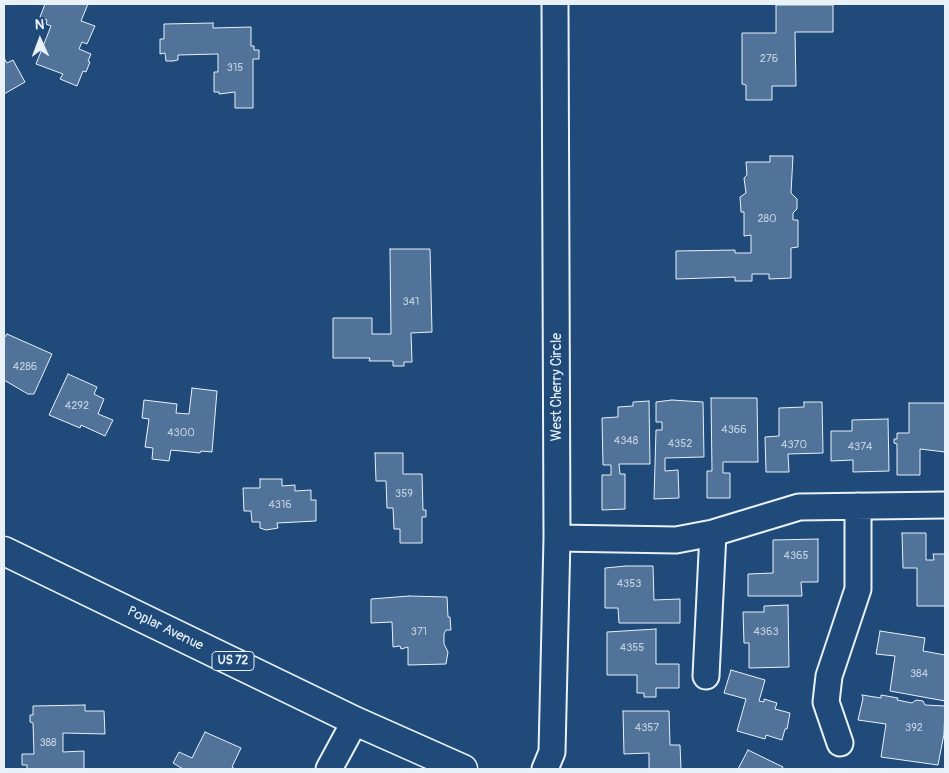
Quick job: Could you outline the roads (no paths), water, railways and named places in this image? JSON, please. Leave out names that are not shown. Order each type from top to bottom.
[{"type":"main road","name":"Poplar Avenue","points":[[4,551],[356,721],[463,769]]},
{"type":"street","name":"West Cherry Circle","points":[[545,769],[552,752],[557,538],[555,4]]},
{"type":"street","points":[[557,538],[676,540],[713,533],[799,507],[945,504]]},
{"type":"street","points":[[840,743],[826,702],[830,676],[858,589],[858,506]]},
{"type":"street","points":[[706,676],[713,533]]},
{"type":"street","points":[[329,769],[356,721]]}]
